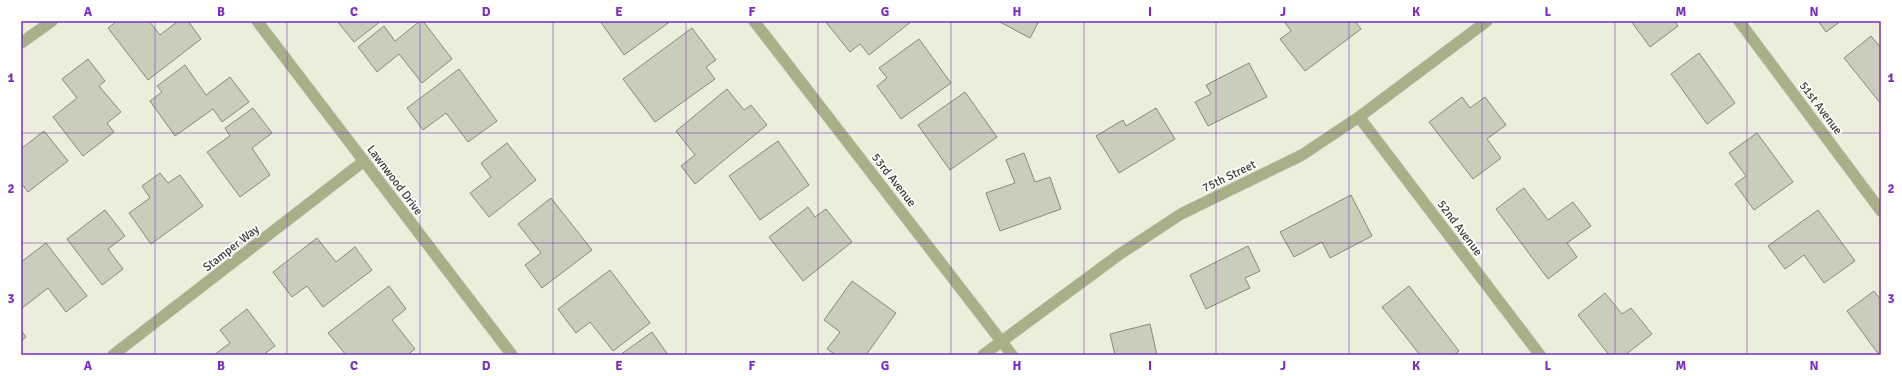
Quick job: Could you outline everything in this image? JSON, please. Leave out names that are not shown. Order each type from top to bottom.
[{"type":"street","points":[[21,43],[52,21]]},
{"type":"street","name":"Lawnwood Drive","points":[[257,21],[512,355]]},
{"type":"street","name":"53rd Avenue","points":[[754,21],[1002,340],[1012,355]]},
{"type":"street","name":"75th Street","points":[[983,355],[1120,254],[1182,214],[1302,155],[1359,117],[1487,21]]},
{"type":"street","name":"51st Avenue","points":[[1739,21],[1881,211]]},
{"type":"street","name":"52nd Avenue","points":[[1359,117],[1540,355]]},
{"type":"street","name":"Stamper Way","points":[[119,353],[364,161]]},
{"type":"building","points":[[117,21],[149,21],[160,35],[178,21],[188,21],[201,39],[148,80],[108,28]]},
{"type":"building","points":[[337,21],[381,21],[354,42]]},
{"type":"building","points":[[420,21],[423,21],[452,59],[422,83],[399,54],[377,72],[358,47],[384,26],[395,41]]},
{"type":"building","points":[[600,21],[671,21],[624,55]]},
{"type":"building","points":[[825,21],[912,21],[869,55],[860,44],[850,52]]},
{"type":"building","points":[[998,21],[1039,21],[1030,38]]},
{"type":"building","points":[[1284,21],[1355,21],[1361,29],[1305,71],[1280,39],[1291,31]]},
{"type":"building","points":[[1631,21],[1674,21],[1678,26],[1650,47]]},
{"type":"building","points":[[1818,21],[1841,21],[1826,32]]},
{"type":"building","points":[[692,28],[716,60],[706,67],[715,79],[655,122],[623,79]]},
{"type":"building","points":[[1871,36],[1881,48],[1881,104],[1844,58]]},
{"type":"building","points":[[919,39],[951,83],[901,119],[877,86],[887,78],[879,68]]},
{"type":"building","points":[[1699,53],[1735,103],[1707,124],[1671,74]]},
{"type":"building","points":[[88,59],[105,81],[99,86],[121,112],[107,123],[114,132],[83,156],[53,117],[77,98],[62,79]]},
{"type":"building","points":[[1249,63],[1267,97],[1208,126],[1195,102],[1211,94],[1206,85]]},
{"type":"building","points":[[185,65],[206,95],[230,77],[249,102],[222,122],[213,109],[175,136],[150,101],[162,92],[157,86]]},
{"type":"building","points":[[459,69],[497,121],[468,142],[446,113],[423,130],[407,108]]},
{"type":"building","points":[[727,89],[744,110],[751,105],[767,125],[695,184],[681,166],[695,155],[676,131]]},
{"type":"building","points":[[965,92],[997,137],[950,170],[918,125]]},
{"type":"building","points":[[1462,97],[1470,108],[1485,97],[1506,125],[1487,139],[1501,158],[1473,179],[1429,122]]},
{"type":"building","points":[[253,108],[272,133],[252,148],[270,175],[240,197],[207,152],[230,136],[225,128]]},
{"type":"building","points":[[1156,108],[1175,139],[1119,173],[1096,136],[1123,120],[1126,126]]},
{"type":"building","points":[[44,131],[68,161],[28,192],[21,183],[21,149]]},
{"type":"building","points":[[1757,133],[1793,182],[1754,210],[1735,184],[1746,176],[1729,153]]},
{"type":"building","points":[[778,141],[809,185],[760,220],[729,176]]},
{"type":"building","points":[[507,143],[536,180],[489,217],[470,193],[491,177],[481,163]]},
{"type":"building","points":[[1024,153],[1035,182],[1050,177],[1061,209],[1000,231],[986,193],[1015,183],[1006,160]]},
{"type":"building","points":[[160,173],[168,183],[180,175],[203,206],[151,244],[129,213],[150,198],[142,186]]},
{"type":"building","points":[[1524,188],[1548,220],[1573,202],[1591,226],[1567,243],[1577,257],[1548,279],[1496,209]]},
{"type":"building","points":[[1351,195],[1372,236],[1330,258],[1322,242],[1294,257],[1280,232]]},
{"type":"building","points":[[551,198],[592,250],[542,288],[525,265],[541,253],[518,224]]},
{"type":"building","points":[[808,207],[815,217],[826,209],[852,242],[803,281],[769,237]]},
{"type":"building","points":[[105,210],[125,236],[108,249],[123,269],[102,285],[67,239]]},
{"type":"building","points":[[1818,210],[1855,261],[1824,283],[1804,255],[1785,269],[1768,246]]},
{"type":"building","points":[[317,238],[336,262],[355,247],[372,270],[323,307],[307,286],[292,297],[273,272]]},
{"type":"building","points":[[46,243],[87,296],[66,312],[48,288],[21,309],[21,262]]},
{"type":"building","points":[[1248,246],[1260,271],[1245,278],[1250,288],[1206,309],[1190,275]]},
{"type":"building","points":[[610,270],[650,323],[613,351],[590,322],[576,333],[558,309]]},
{"type":"building","points":[[852,281],[896,313],[866,355],[836,355],[827,349],[840,332],[824,320]]},
{"type":"building","points":[[389,286],[406,309],[392,320],[415,349],[407,355],[346,355],[328,333]]},
{"type":"building","points":[[1409,286],[1459,351],[1454,355],[1420,355],[1382,307]]},
{"type":"building","points":[[1874,291],[1881,300],[1881,355],[1879,355],[1847,311]]},
{"type":"building","points":[[1605,293],[1622,314],[1631,308],[1652,334],[1625,355],[1609,355],[1578,315]]},
{"type":"building","points":[[247,309],[275,346],[263,355],[214,355],[230,343],[220,330]]},
{"type":"building","points":[[1150,324],[1157,355],[1115,355],[1110,334]]},
{"type":"building","points":[[21,330],[26,337],[21,341]]},
{"type":"building","points":[[652,332],[668,355],[620,355]]}]
